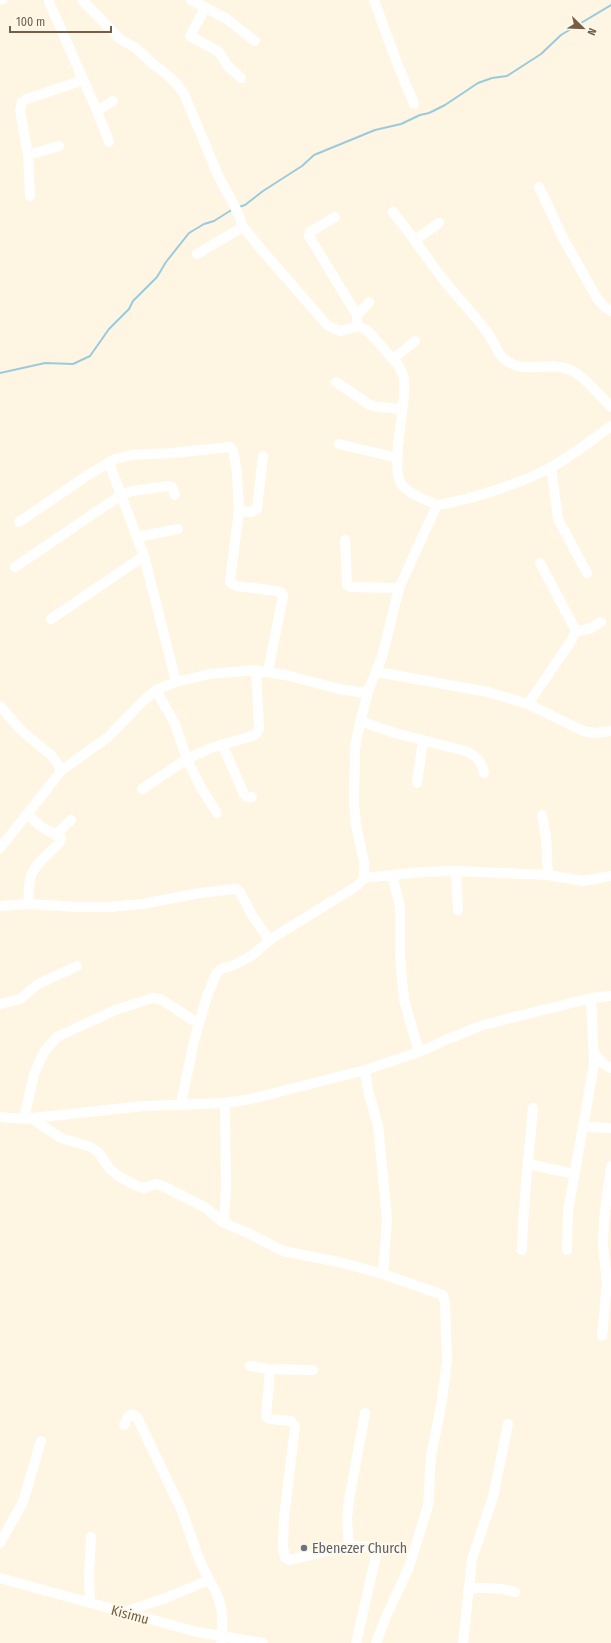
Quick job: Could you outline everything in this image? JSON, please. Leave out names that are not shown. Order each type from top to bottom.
[{"type":"street","points":[[82,0],[120,39],[136,48],[176,83],[184,94],[218,175],[243,226],[261,249],[294,285],[327,325],[340,331],[357,326],[368,331],[393,359],[402,373],[404,380],[398,458],[398,476],[403,486],[437,505],[450,503],[495,489],[551,467],[611,426]]},
{"type":"street","points":[[190,0],[227,19],[255,40]]},
{"type":"street","points":[[374,0],[414,104]]},
{"type":"street","points":[[51,1],[109,142]]},
{"type":"street","points":[[205,8],[190,36],[219,52],[228,66],[241,78]]},
{"type":"street","points":[[30,196],[28,155],[20,110],[22,102],[83,80]]},
{"type":"street","points":[[97,111],[113,101]]},
{"type":"street","points":[[28,155],[59,146]]},
{"type":"street","points":[[539,187],[563,238],[598,300],[611,311]]},
{"type":"street","points":[[393,212],[442,278],[488,333],[504,358],[513,364],[522,367],[532,368],[557,366],[568,369],[578,374],[611,407]]},
{"type":"street","points":[[335,217],[310,232],[309,236],[357,315],[357,326]]},
{"type":"street","points":[[415,240],[439,223]]},
{"type":"street","points":[[197,254],[243,226]]},
{"type":"street","points":[[357,315],[369,302]]},
{"type":"street","points":[[393,359],[415,342]]},
{"type":"street","points":[[336,382],[370,405],[378,407],[402,408]]},
{"type":"street","points":[[339,444],[398,458]]},
{"type":"street","points":[[19,522],[88,476],[124,456],[230,447],[233,451],[238,474],[239,511],[230,577],[231,583],[237,586],[277,591],[283,596],[268,671]]},
{"type":"street","points":[[239,511],[252,512],[257,509],[263,456]]},
{"type":"street","points":[[109,463],[144,556],[176,682]]},
{"type":"street","points":[[551,467],[558,519],[588,573]]},
{"type":"street","points":[[15,567],[121,494],[168,486],[172,488],[174,496]]},
{"type":"street","points":[[181,1104],[199,1024],[207,996],[216,974],[221,969],[234,965],[251,956],[270,941],[357,886],[364,878],[364,862],[356,825],[354,804],[355,750],[360,721],[368,691],[377,672],[386,643],[400,588],[437,505]]},
{"type":"street","points":[[137,537],[178,529]]},
{"type":"street","points":[[344,540],[347,585],[351,587],[400,588]]},
{"type":"street","points":[[51,619],[144,556]]},
{"type":"street","points":[[540,563],[576,631]]},
{"type":"street","points":[[576,631],[589,629],[601,622]]},
{"type":"street","points":[[528,704],[571,641],[576,631]]},
{"type":"street","points":[[142,789],[188,759],[222,744],[252,736],[257,732],[259,728],[256,670]]},
{"type":"street","points":[[0,848],[62,770],[108,736],[156,690],[176,682],[210,674],[256,670],[268,671],[339,689],[359,692],[368,691]]},
{"type":"street","points":[[377,672],[488,692],[528,704],[583,731],[594,733],[611,731]]},
{"type":"street","points":[[156,690],[175,724],[200,786],[217,813]]},
{"type":"street","points":[[0,706],[23,732],[51,755],[62,770]]},
{"type":"street","points":[[360,721],[395,734],[424,740],[475,755],[481,762],[484,773]]},
{"type":"street","points":[[417,783],[424,740]]},
{"type":"street","points":[[222,744],[244,794],[248,797],[252,797]]},
{"type":"street","points":[[27,814],[40,826],[61,837],[61,840],[39,863],[31,877],[28,904]]},
{"type":"street","points":[[542,816],[546,837],[548,875]]},
{"type":"street","points":[[56,834],[71,820]]},
{"type":"street","points":[[364,878],[422,872],[548,875],[583,881],[611,876]]},
{"type":"street","points":[[456,872],[458,910]]},
{"type":"street","points":[[392,875],[400,907],[400,963],[404,1000],[419,1052]]},
{"type":"street","points":[[0,906],[28,904],[109,907],[142,904],[200,893],[236,889],[240,892],[252,915],[270,941]]},
{"type":"street","points":[[0,1004],[20,999],[38,984],[77,966]]},
{"type":"street","points":[[0,1117],[28,1118],[143,1106],[226,1103],[258,1097],[365,1070],[419,1052],[483,1025],[591,998],[611,996]]},
{"type":"street","points":[[28,1118],[34,1074],[44,1052],[57,1037],[115,1010],[153,998],[162,1000],[199,1024]]},
{"type":"street","points":[[567,1250],[568,1211],[594,1064],[591,998]]},
{"type":"street","points":[[594,1053],[604,1064],[611,1068]]},
{"type":"street","points":[[365,1070],[368,1091],[378,1125],[387,1219],[383,1274]]},
{"type":"street","points":[[224,1224],[226,1189],[226,1103]]},
{"type":"street","points":[[522,1250],[523,1212],[529,1164],[532,1108]]},
{"type":"street","points":[[28,1118],[61,1138],[91,1147],[98,1152],[110,1169],[124,1179],[141,1188],[156,1184],[163,1186],[206,1208],[224,1224],[248,1233],[282,1251],[339,1262],[383,1274],[443,1295],[445,1304],[447,1361],[441,1406],[431,1456],[430,1495],[424,1522],[409,1567],[386,1616],[376,1643]]},
{"type":"street","points":[[584,1127],[611,1128]]},
{"type":"street","points":[[529,1164],[574,1174]]},
{"type":"street","points":[[602,1336],[609,1282],[604,1219],[611,1166]]},
{"type":"street","points":[[250,1366],[270,1369],[313,1370]]},
{"type":"street","points":[[270,1369],[266,1417],[270,1419],[291,1421],[295,1426],[284,1518],[283,1547],[285,1558],[289,1560],[349,1547],[368,1546],[376,1556],[356,1643]]},
{"type":"street","points":[[349,1547],[347,1520],[349,1500],[365,1413]]},
{"type":"street","points":[[124,1425],[132,1414],[137,1417],[182,1511],[199,1559],[209,1580],[217,1591],[222,1617],[221,1640]]},
{"type":"street","points":[[463,1643],[472,1559],[493,1497],[508,1424]]},
{"type":"street","points":[[0,1543],[23,1502],[41,1441]]},
{"type":"street","points":[[90,1604],[89,1576],[91,1538]]},
{"type":"street","name":"Kisimu","points":[[0,1578],[221,1640],[263,1643]]},
{"type":"street","points":[[122,1613],[168,1597],[209,1580]]},
{"type":"street","points":[[468,1589],[488,1587],[502,1588],[515,1592]]},
{"type":"waterway","points":[[239,207],[245,205],[263,191],[302,166],[314,155],[375,130],[401,124],[420,115],[429,113],[445,105],[478,83],[492,78],[507,76],[541,54],[561,35],[611,5]]},
{"type":"waterway","points":[[0,373],[45,363],[73,364],[90,356],[109,329],[129,309],[133,301],[157,277],[166,262],[189,233],[204,224],[214,221],[233,209]]},
{"type":"place","name":"Ebenezer Church","points":[[304,1548]]}]
